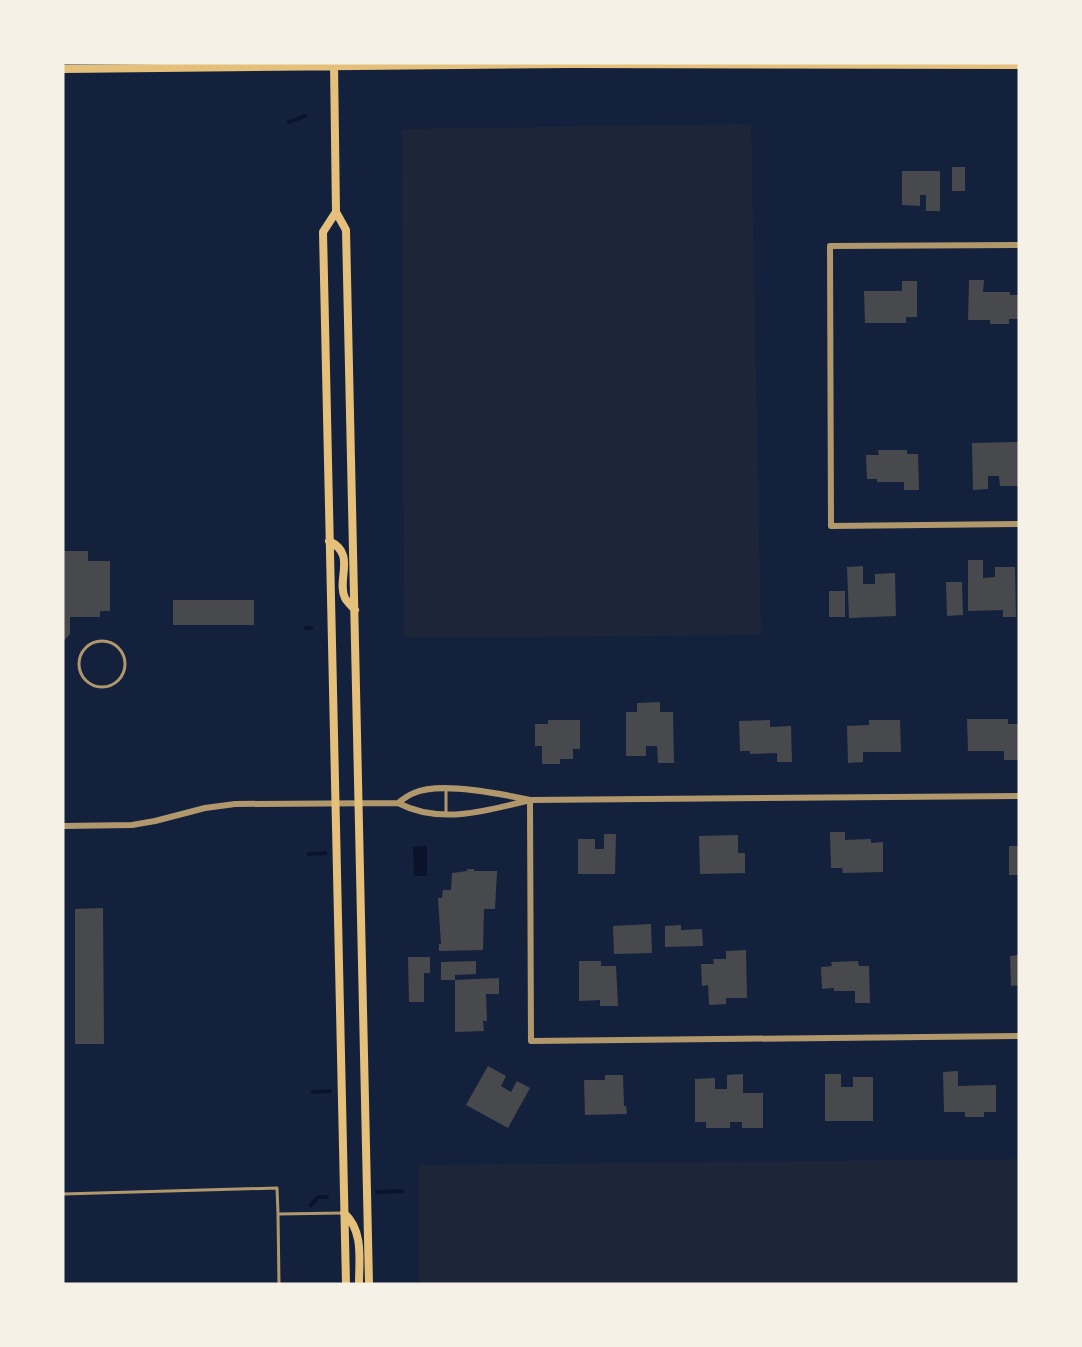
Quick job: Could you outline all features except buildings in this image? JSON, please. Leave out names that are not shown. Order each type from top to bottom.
[{"type":"main road","points":[[63,69],[571,64],[1019,65]]},
{"type":"main road","points":[[334,65],[336,212],[346,230],[369,1284]]},
{"type":"main road","points":[[336,212],[323,232],[346,1284]]},
{"type":"main road","points":[[330,541],[342,552],[345,597],[355,610]]},
{"type":"main road","points":[[344,1213],[351,1219],[357,1233],[359,1284]]},
{"type":"street","points":[[1019,245],[830,246],[831,526],[1019,524]]},
{"type":"street","points":[[63,826],[132,825],[205,808],[235,804],[398,802],[416,792],[446,789],[494,792],[530,800],[1019,796]]},
{"type":"street","points":[[398,802],[413,811],[446,814],[492,810],[530,800]]},
{"type":"street","points":[[530,800],[531,1041],[1019,1036]]},
{"type":"lane","points":[[96,641],[111,642],[123,652],[125,668],[123,675],[112,685],[104,687],[90,683],[80,672],[79,664],[83,650],[96,641]]},
{"type":"lane","points":[[446,789],[446,814]]},
{"type":"lane","points":[[63,1194],[277,1188],[279,1284]]},
{"type":"lane","points":[[278,1214],[344,1213]]},
{"type":"shaded area","points":[[751,124],[761,635],[404,638],[402,129]]},
{"type":"shaded area","points":[[427,846],[427,876],[414,876],[413,847]]},
{"type":"shaded area","points":[[1019,1159],[1019,1284],[419,1284],[419,1165]]},
{"type":"waterway","points":[[289,122],[305,116]]},
{"type":"waterway","points":[[306,628],[311,628]]},
{"type":"waterway","points":[[309,854],[325,853]]},
{"type":"waterway","points":[[313,1092],[330,1091]]},
{"type":"waterway","points":[[377,1192],[402,1191]]},
{"type":"waterway","points":[[311,1205],[318,1197],[327,1197]]}]
